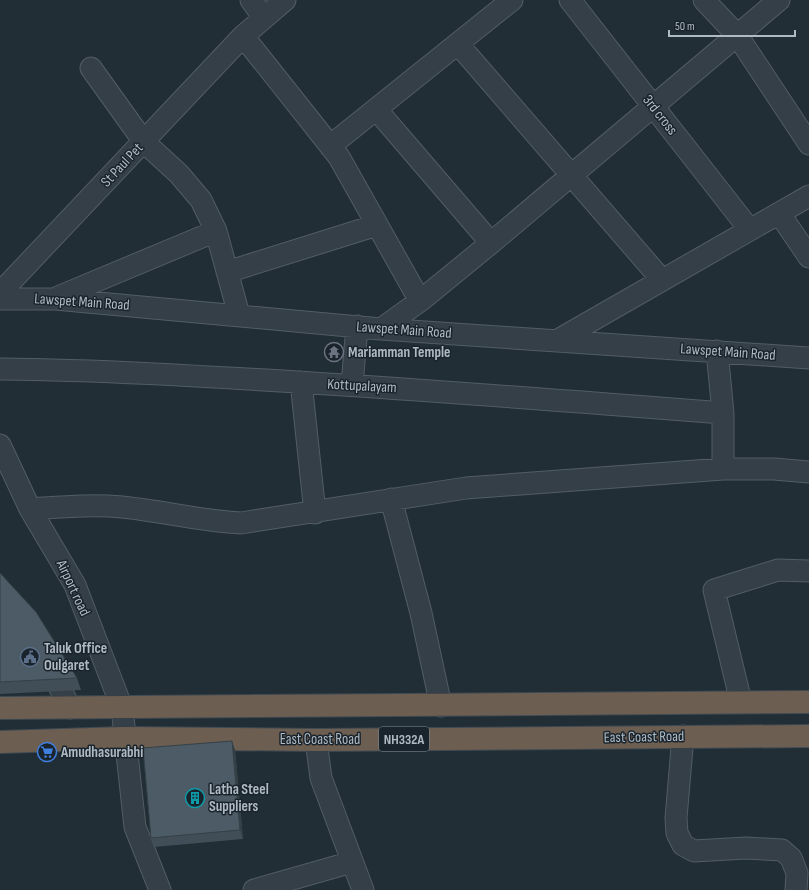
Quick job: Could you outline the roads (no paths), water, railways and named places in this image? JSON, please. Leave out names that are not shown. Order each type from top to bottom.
[{"type":"highway","name":"NH332A","points":[[0,708],[441,706],[809,702]]},
{"type":"highway","name":"East Coast Road","points":[[0,742],[124,738],[316,740],[809,736]]},
{"type":"street","points":[[251,0],[264,18]]},
{"type":"street","name":"St Paul Pet","points":[[0,293],[243,36],[285,0]]},
{"type":"street","points":[[330,146],[512,0]]},
{"type":"street","name":"3rd cross","points":[[570,0],[750,230]]},
{"type":"street","points":[[704,0],[737,35],[809,144]]},
{"type":"street","points":[[381,329],[420,301],[572,176],[778,0]]},
{"type":"street","points":[[243,36],[339,157],[420,301]]},
{"type":"street","points":[[458,44],[662,280]]},
{"type":"street","points":[[91,68],[144,142],[179,174],[201,200],[216,231],[239,315]]},
{"type":"street","points":[[376,109],[491,243]]},
{"type":"street","points":[[558,340],[809,196]]},
{"type":"street","points":[[779,213],[809,257]]},
{"type":"street","points":[[227,272],[377,225]]},
{"type":"street","points":[[55,298],[216,231]]},
{"type":"street","name":"Lawspet Main Road","points":[[0,299],[55,298],[381,329],[809,358]]},
{"type":"street","points":[[352,386],[357,326]]},
{"type":"street","points":[[718,352],[723,413],[723,469]]},
{"type":"street","name":"Kottupalayam","points":[[0,369],[88,370],[301,382],[723,413]]},
{"type":"street","points":[[301,382],[315,513]]},
{"type":"street","name":"Airport road","points":[[0,445],[30,508],[75,585],[122,708],[124,738],[135,827],[158,889]]},
{"type":"street","points":[[30,508],[85,505],[123,507],[214,521],[242,523],[315,513],[391,499],[466,488],[723,469],[774,469],[809,472]]},
{"type":"street","points":[[391,499],[421,613],[441,706]]},
{"type":"street","points":[[741,702],[714,590],[778,570],[809,570]]},
{"type":"street","points":[[40,647],[70,708]]},
{"type":"street","points":[[683,736],[676,818],[677,833],[683,845],[694,851],[746,848],[782,850],[791,858],[797,873],[796,890]]},
{"type":"street","points":[[316,740],[321,778],[363,890]]},
{"type":"street","points":[[254,890],[352,862]]},
{"type":"place","name":"Mariamman Temple","points":[[334,352]]},
{"type":"place","name":"Taluk Office Oulgaret","points":[[30,657]]},
{"type":"place","name":"Amudhasurabhi","points":[[47,752]]},
{"type":"place","name":"Latha Steel Suppliers","points":[[195,798]]}]
